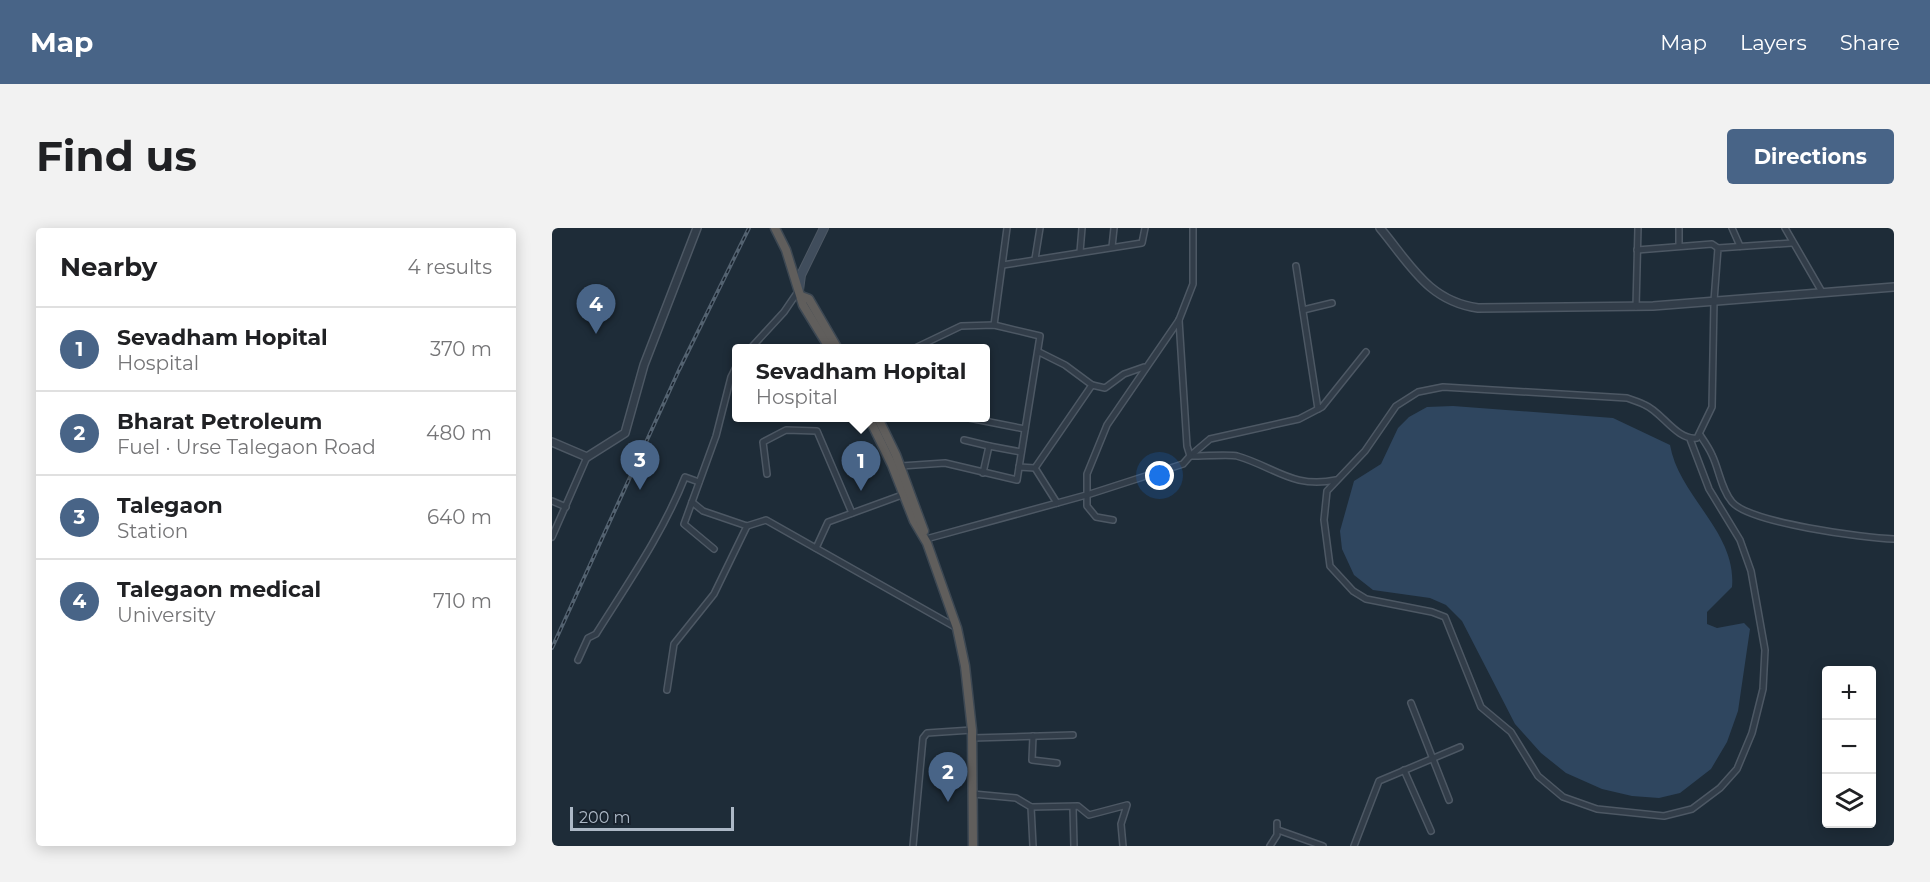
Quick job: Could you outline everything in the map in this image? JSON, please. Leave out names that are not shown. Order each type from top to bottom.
[{"type":"highway","points":[[775,228],[803,295],[835,344]]},
{"type":"highway","points":[[803,295],[803,305],[827,344]]},
{"type":"highway","points":[[871,422],[892,465],[902,495],[926,541]]},
{"type":"highway","points":[[880,422],[901,466],[957,628],[965,666],[972,734],[973,846]]},
{"type":"main road","points":[[803,295],[801,275],[824,228]]},
{"type":"street","points":[[552,537],[587,457],[625,433],[644,365],[697,228]]},
{"type":"street","points":[[994,325],[1007,228]]},
{"type":"street","points":[[1035,259],[1040,228]]},
{"type":"street","points":[[1080,252],[1082,228]]},
{"type":"street","points":[[1112,247],[1114,228]]},
{"type":"street","points":[[1003,265],[1142,243],[1145,228]]},
{"type":"street","points":[[1113,520],[1096,517],[1087,506],[1087,474],[1107,425],[1144,367],[1179,320],[1193,284],[1193,228]]},
{"type":"street","points":[[1380,228],[1426,284],[1443,298],[1460,306],[1478,308],[1636,307],[1894,286]]},
{"type":"street","points":[[1636,307],[1638,228]]},
{"type":"street","points":[[1679,228],[1679,246]]},
{"type":"street","points":[[1732,228],[1740,246]]},
{"type":"street","points":[[1785,228],[1822,292]]},
{"type":"street","points":[[1637,250],[1712,244],[1718,248],[1792,243]]},
{"type":"street","points":[[1690,439],[1700,435],[1712,407],[1714,301],[1718,248]]},
{"type":"street","points":[[1296,266],[1318,409]]},
{"type":"street","points":[[754,344],[803,295]]},
{"type":"street","points":[[1303,310],[1332,303]]},
{"type":"street","points":[[1179,320],[1187,446],[1190,456]]},
{"type":"street","points":[[901,466],[945,464],[1017,480],[1040,336],[994,325],[961,326],[922,344]]},
{"type":"street","points":[[1039,352],[1065,365],[1092,386],[1105,388],[1124,374],[1144,367]]},
{"type":"street","points":[[926,541],[1087,495],[1183,464],[1210,438],[1299,419],[1318,409],[1332,397],[1366,352]]},
{"type":"street","points":[[714,549],[684,524],[732,379]]},
{"type":"street","points":[[1035,468],[1092,386]]},
{"type":"street","points":[[1431,388],[1627,398],[1645,405],[1690,439],[1708,489],[1740,540],[1751,571],[1764,638],[1765,666],[1763,689],[1754,726],[1737,769],[1720,788],[1692,809],[1664,816],[1598,809],[1563,797],[1538,776],[1511,732],[1481,707],[1445,617],[1432,612],[1366,600],[1335,573],[1327,557],[1324,520],[1327,491],[1365,451],[1396,406],[1410,396],[1431,388]]},
{"type":"street","points":[[990,422],[1025,429]]},
{"type":"street","points":[[767,474],[764,442],[786,430],[817,431],[852,513]]},
{"type":"street","points":[[1700,435],[1712,454],[1732,502],[1742,510],[1848,535],[1894,539]]},
{"type":"street","points":[[964,440],[1021,452]]},
{"type":"street","points":[[552,442],[587,457]]},
{"type":"street","points":[[983,473],[989,446]]},
{"type":"street","points":[[1190,456],[1217,458],[1234,454],[1296,480],[1317,484],[1337,480]]},
{"type":"street","points":[[1019,467],[1035,468]]},
{"type":"street","points":[[1035,468],[1057,503]]},
{"type":"street","points":[[578,660],[588,638],[596,634],[641,559],[655,541],[685,477],[699,482]]},
{"type":"street","points":[[816,548],[828,522],[902,495]]},
{"type":"street","points":[[552,501],[566,507]]},
{"type":"street","points":[[692,502],[703,511],[747,526],[766,520],[957,628]]},
{"type":"street","points":[[667,690],[674,644],[714,594],[747,526]]},
{"type":"street","points":[[1411,703],[1449,800]]},
{"type":"street","points":[[913,846],[923,738],[927,733],[1073,735]]},
{"type":"street","points":[[1033,736],[1032,760],[1057,763]]},
{"type":"street","points":[[1354,846],[1379,781],[1460,747]]},
{"type":"street","points":[[1404,770],[1431,831]]},
{"type":"street","points":[[973,794],[1016,798],[1031,807],[1078,806],[1089,815],[1127,805],[1121,824],[1123,846]]},
{"type":"street","points":[[1031,807],[1033,846]]},
{"type":"street","points":[[1073,807],[1074,846]]},
{"type":"street","points":[[1270,846],[1278,826],[1323,846]]},
{"type":"water","points":[[1453,406],[1613,418],[1670,445],[1675,464],[1717,532],[1726,549],[1731,567],[1732,587],[1707,612],[1707,624],[1717,628],[1744,623],[1750,629],[1738,711],[1727,742],[1711,769],[1680,793],[1659,798],[1632,796],[1602,789],[1566,773],[1541,753],[1515,724],[1462,621],[1446,605],[1430,598],[1373,590],[1354,575],[1342,549],[1340,531],[1354,481],[1381,464],[1398,428],[1409,417],[1427,407]]},
{"type":"railway","points":[[552,648],[679,370],[749,228]]},
{"type":"place","name":"Talegaon medical","points":[[596,334]]},
{"type":"place","name":"Talegaon","points":[[640,490]]},
{"type":"place","name":"Sevadham Hopital","points":[[861,491]]},
{"type":"place","name":"Bharat Petroleum","points":[[948,802]]}]
